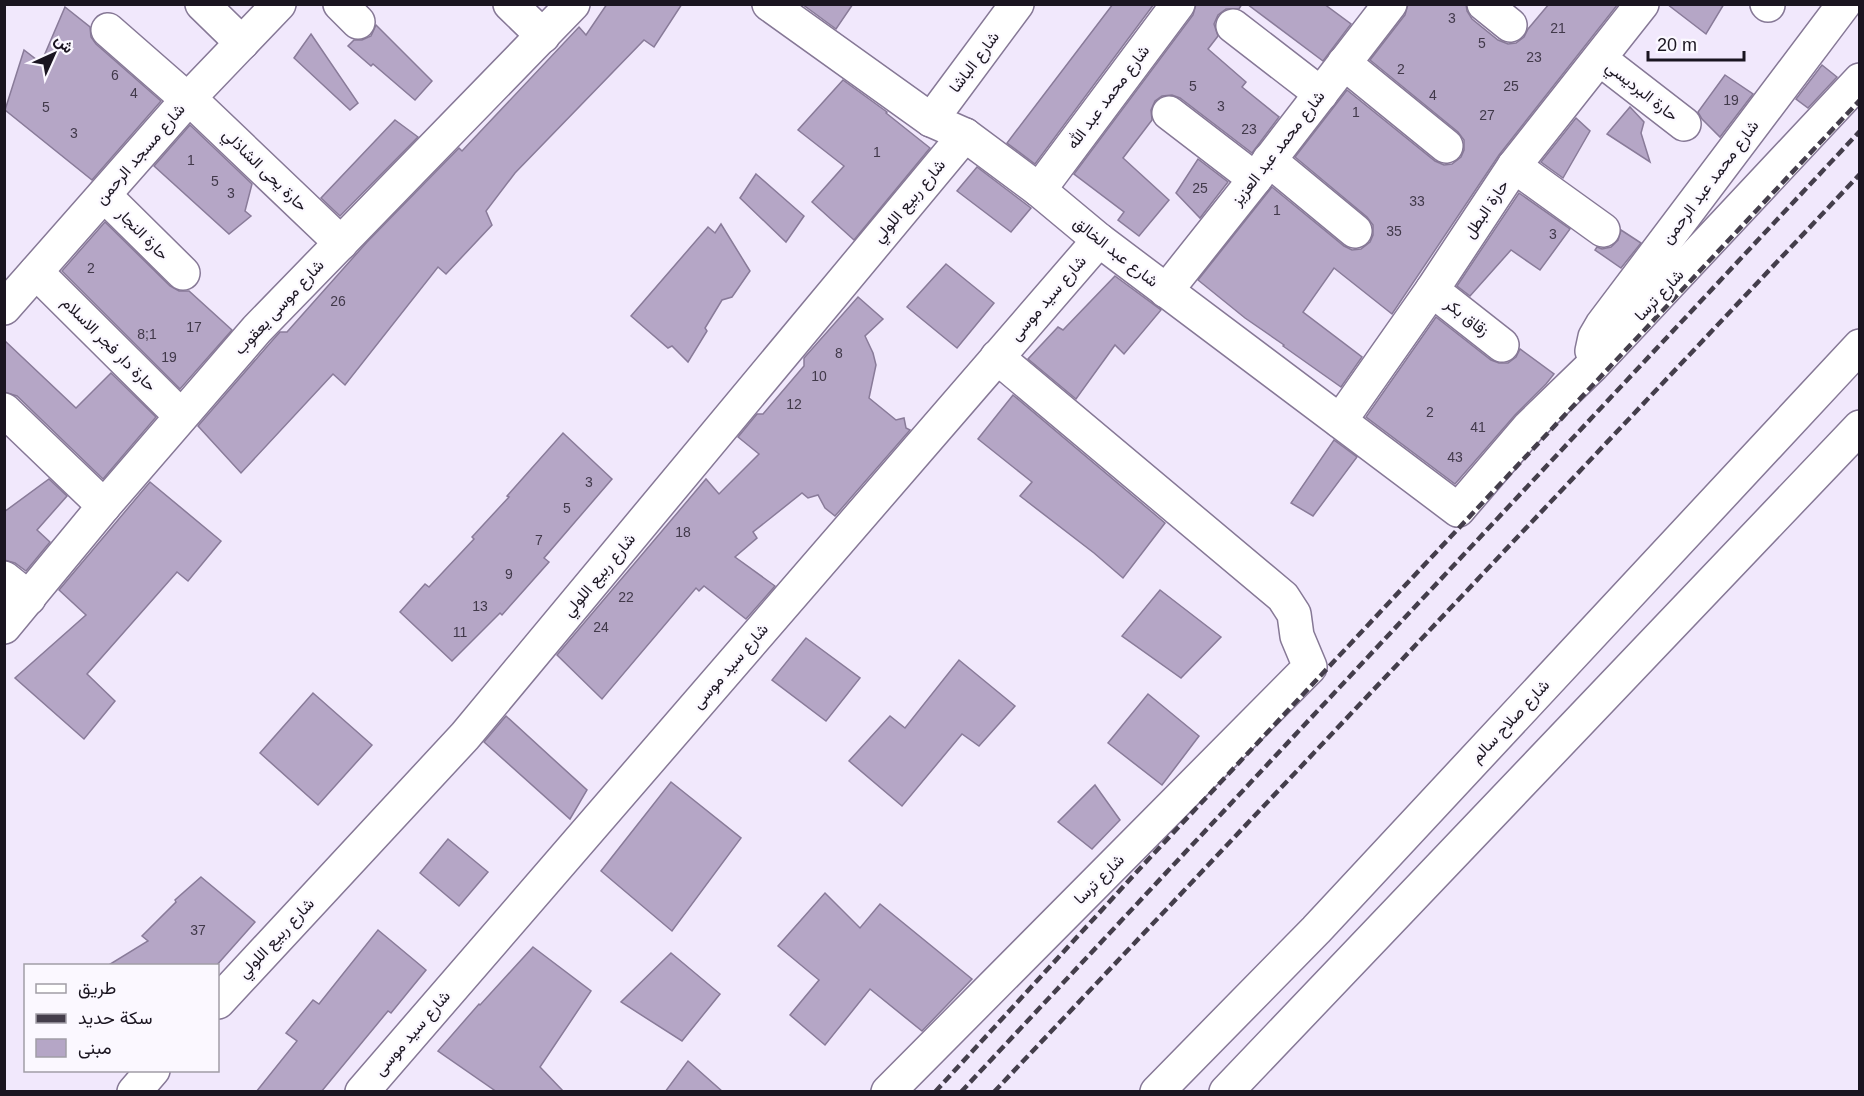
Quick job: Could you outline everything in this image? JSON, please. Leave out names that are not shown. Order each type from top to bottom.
[{"type":"main road","points":[[202,4],[242,43]]},
{"type":"main road","name":"شارع مسجد الرحمن","points":[[4,308],[188,99],[279,4]]},
{"type":"main road","points":[[510,4],[543,36]]},
{"type":"main road","name":"شارع موسى يعقوب","points":[[4,627],[104,506],[257,329],[573,4]]},
{"type":"main road","name":"شارع عبد الخالق","points":[[769,4],[931,120],[965,135],[1039,190],[1166,291],[1458,510]]},
{"type":"main road","name":"شارع الباشا","points":[[931,120],[1017,4]]},
{"type":"main road","name":"شارع محمد عبد الله","points":[[1039,190],[1178,4]]},
{"type":"main road","points":[[1484,4],[1510,26]]},
{"type":"main road","name":"حارة البطل","points":[[1340,421],[1432,290],[1514,166],[1642,4]]},
{"type":"main road","name":"شارع محمد عبد الرحمن","points":[[1593,365],[1592,351],[1595,337],[1602,325],[1844,4]]},
{"type":"main road","name":"شارع محمد عبد العزيز","points":[[1166,291],[1389,5]]},
{"type":"main road","points":[[1233,26],[1321,94]]},
{"type":"main road","name":"حارة يحى الشاذلي","points":[[108,30],[188,99],[341,243]]},
{"type":"main road","name":"حارة البرديسي","points":[[1600,59],[1683,124]]},
{"type":"main road","points":[[1344,63],[1446,146]]},
{"type":"main road","name":"شارع ترسا","points":[[1458,510],[1529,427],[1593,365],[1860,80]]},
{"type":"main road","points":[[1169,113],[1355,231]]},
{"type":"main road","name":"شارع ربيع اللولي","points":[[219,1001],[465,736],[965,135]]},
{"type":"main road","points":[[1514,166],[1603,230]]},
{"type":"main road","name":"حارة النجار","points":[[104,195],[183,273]]},
{"type":"main road","name":"شارع سيد موسى","points":[[362,1092],[1099,240]]},
{"type":"main road","name":"حارة دار فجر الاسلام","points":[[36,272],[181,416]]},
{"type":"main road","name":"زقاق بكر","points":[[1432,290],[1502,345]]},
{"type":"main road","name":"شارع صلاح سالم","points":[[1157,1092],[1316,930],[1860,346]]},
{"type":"main road","name":"شارع ترسا","points":[[888,1092],[1310,668],[1297,636],[1294,614],[1283,597],[998,357]]},
{"type":"main road","points":[[4,410],[104,506]]},
{"type":"main road","points":[[1226,1092],[1860,427]]},
{"type":"main road","points":[[4,578],[29,598]]},
{"type":"main road","points":[[1510,721],[1545,757]]},
{"type":"main road","points":[[134,1092],[152,1072]]},
{"type":"building","points":[[607,4],[682,4],[654,47],[644,40],[515,173],[486,211],[492,225],[446,274],[438,267],[345,385],[333,374],[241,473],[198,426],[280,332],[287,332],[367,242],[459,148],[462,151],[579,27],[586,35]]},
{"type":"building","points":[[802,4],[853,4],[836,29]]},
{"type":"building","points":[[1113,4],[1154,4],[1035,164],[1007,143]]},
{"type":"building","points":[[1196,4],[1242,4],[1239,9],[1226,9],[1218,15],[1214,24],[1218,36],[1208,49],[1246,82],[1242,87],[1279,117],[1252,153],[1180,98],[1172,95],[1162,96],[1155,101],[1151,110],[1152,120],[1123,158],[1169,200],[1139,236],[1118,220],[1124,212],[1074,174],[1193,15]]},
{"type":"building","points":[[1247,4],[1324,4],[1351,24],[1323,61]]},
{"type":"building","points":[[1408,4],[1466,4],[1472,19],[1498,40],[1508,44],[1516,43],[1524,37],[1549,4],[1618,4],[1499,155],[1392,314],[1334,268],[1303,312],[1362,357],[1341,387],[1245,318],[1198,280],[1272,187],[1344,246],[1352,250],[1361,249],[1370,242],[1373,225],[1367,217],[1295,157],[1347,90],[1435,161],[1444,165],[1452,164],[1461,157],[1464,140],[1458,132],[1370,60],[1405,15]]},
{"type":"building","points":[[1667,4],[1724,4],[1706,34]]},
{"type":"building","points":[[65,7],[90,27],[91,37],[96,44],[161,101],[92,180],[5,110],[24,50],[41,63]]},
{"type":"building","points":[[376,25],[432,81],[415,100],[348,46],[354,40],[362,40],[371,36]]},
{"type":"building","points":[[311,34],[358,103],[350,110],[294,58]]},
{"type":"building","points":[[1822,65],[1837,77],[1808,108],[1796,99]]},
{"type":"building","points":[[1725,75],[1753,94],[1720,137],[1698,112]]},
{"type":"building","points":[[843,80],[887,112],[930,148],[854,240],[812,202],[844,166],[798,130]]},
{"type":"building","points":[[1630,107],[1644,122],[1641,133],[1650,162],[1607,134]]},
{"type":"building","points":[[1576,118],[1590,131],[1563,178],[1541,162]]},
{"type":"building","points":[[395,120],[418,137],[340,216],[321,198]]},
{"type":"building","points":[[190,125],[252,184],[245,211],[251,216],[229,234],[154,166]]},
{"type":"building","points":[[1198,159],[1228,182],[1200,218],[1176,193]]},
{"type":"building","points":[[977,167],[1031,208],[1011,232],[957,191]]},
{"type":"building","points":[[756,174],[804,216],[786,242],[740,198]]},
{"type":"building","points":[[1519,193],[1570,229],[1540,270],[1511,250],[1470,296],[1457,286]]},
{"type":"building","points":[[105,222],[170,286],[179,291],[189,291],[232,330],[180,389],[62,271]]},
{"type":"building","points":[[721,224],[750,271],[732,297],[722,300],[688,362],[672,346],[668,348],[631,316],[708,227],[715,233]]},
{"type":"building","points":[[1621,230],[1641,243],[1621,268],[1595,250],[1597,247],[1602,249],[1611,247],[1618,240]]},
{"type":"building","points":[[946,264],[994,303],[957,348],[907,307]]},
{"type":"building","points":[[1115,276],[1161,310],[1124,354],[1115,345],[1076,399],[1028,359],[1058,327],[1063,330]]},
{"type":"building","points":[[858,297],[883,319],[865,336],[876,365],[869,398],[896,420],[904,418],[906,428],[910,430],[835,516],[825,508],[818,495],[808,498],[802,493],[753,532],[757,538],[735,557],[775,586],[746,619],[704,586],[699,591],[696,588],[602,699],[557,655],[706,479],[719,494],[759,454],[738,437],[757,414],[763,414],[804,366],[804,358]]},
{"type":"building","points":[[1436,317],[1491,360],[1508,363],[1516,357],[1520,349],[1554,374],[1455,484],[1366,417]]},
{"type":"building","points":[[4,340],[76,408],[111,373],[156,417],[103,479],[17,396],[4,392]]},
{"type":"building","points":[[1013,395],[1165,523],[1123,578],[1020,496],[1032,482],[978,439]]},
{"type":"building","points":[[563,433],[612,479],[544,558],[549,562],[502,615],[500,613],[452,661],[400,612],[425,584],[429,587],[474,539],[472,537]]},
{"type":"building","points":[[1334,440],[1357,457],[1313,516],[1291,503]]},
{"type":"building","points":[[49,479],[67,496],[37,530],[50,542],[26,571],[15,563],[4,560],[4,512]]},
{"type":"building","points":[[150,482],[221,541],[188,581],[177,572],[87,674],[115,701],[84,739],[15,678],[86,615],[59,590]]},
{"type":"building","points":[[1160,590],[1221,637],[1181,678],[1122,636]]},
{"type":"building","points":[[806,638],[860,678],[826,721],[772,680]]},
{"type":"building","points":[[959,660],[1015,706],[979,746],[962,734],[902,806],[849,761],[890,716],[905,728]]},
{"type":"building","points":[[313,693],[372,745],[318,805],[260,753]]},
{"type":"building","points":[[1148,694],[1199,736],[1162,785],[1108,743]]},
{"type":"building","points":[[506,716],[587,790],[570,819],[484,742]]},
{"type":"building","points":[[671,782],[741,838],[672,931],[601,871]]},
{"type":"building","points":[[1095,785],[1120,820],[1092,849],[1058,822]]},
{"type":"building","points":[[448,839],[488,872],[459,906],[420,873]]},
{"type":"building","points":[[201,877],[255,922],[218,964],[110,964],[148,941],[142,936],[176,902],[175,900]]},
{"type":"building","points":[[825,893],[860,928],[880,904],[972,979],[922,1031],[870,989],[825,1045],[790,1015],[819,980],[778,946]]},
{"type":"building","points":[[378,930],[426,970],[391,1013],[388,1011],[321,1092],[256,1092],[297,1041],[286,1033],[313,1000],[319,1004]]},
{"type":"building","points":[[533,947],[591,991],[540,1067],[564,1092],[497,1092],[438,1051]]},
{"type":"building","points":[[671,953],[720,994],[682,1041],[621,1002]]},
{"type":"building","points":[[688,1061],[723,1092],[665,1092]]},
{"type":"railway","points":[[935,1092],[1144,864],[1860,100]]},
{"type":"railway","points":[[961,1092],[1860,131]]},
{"type":"railway","points":[[994,1092],[1860,174]]}]
